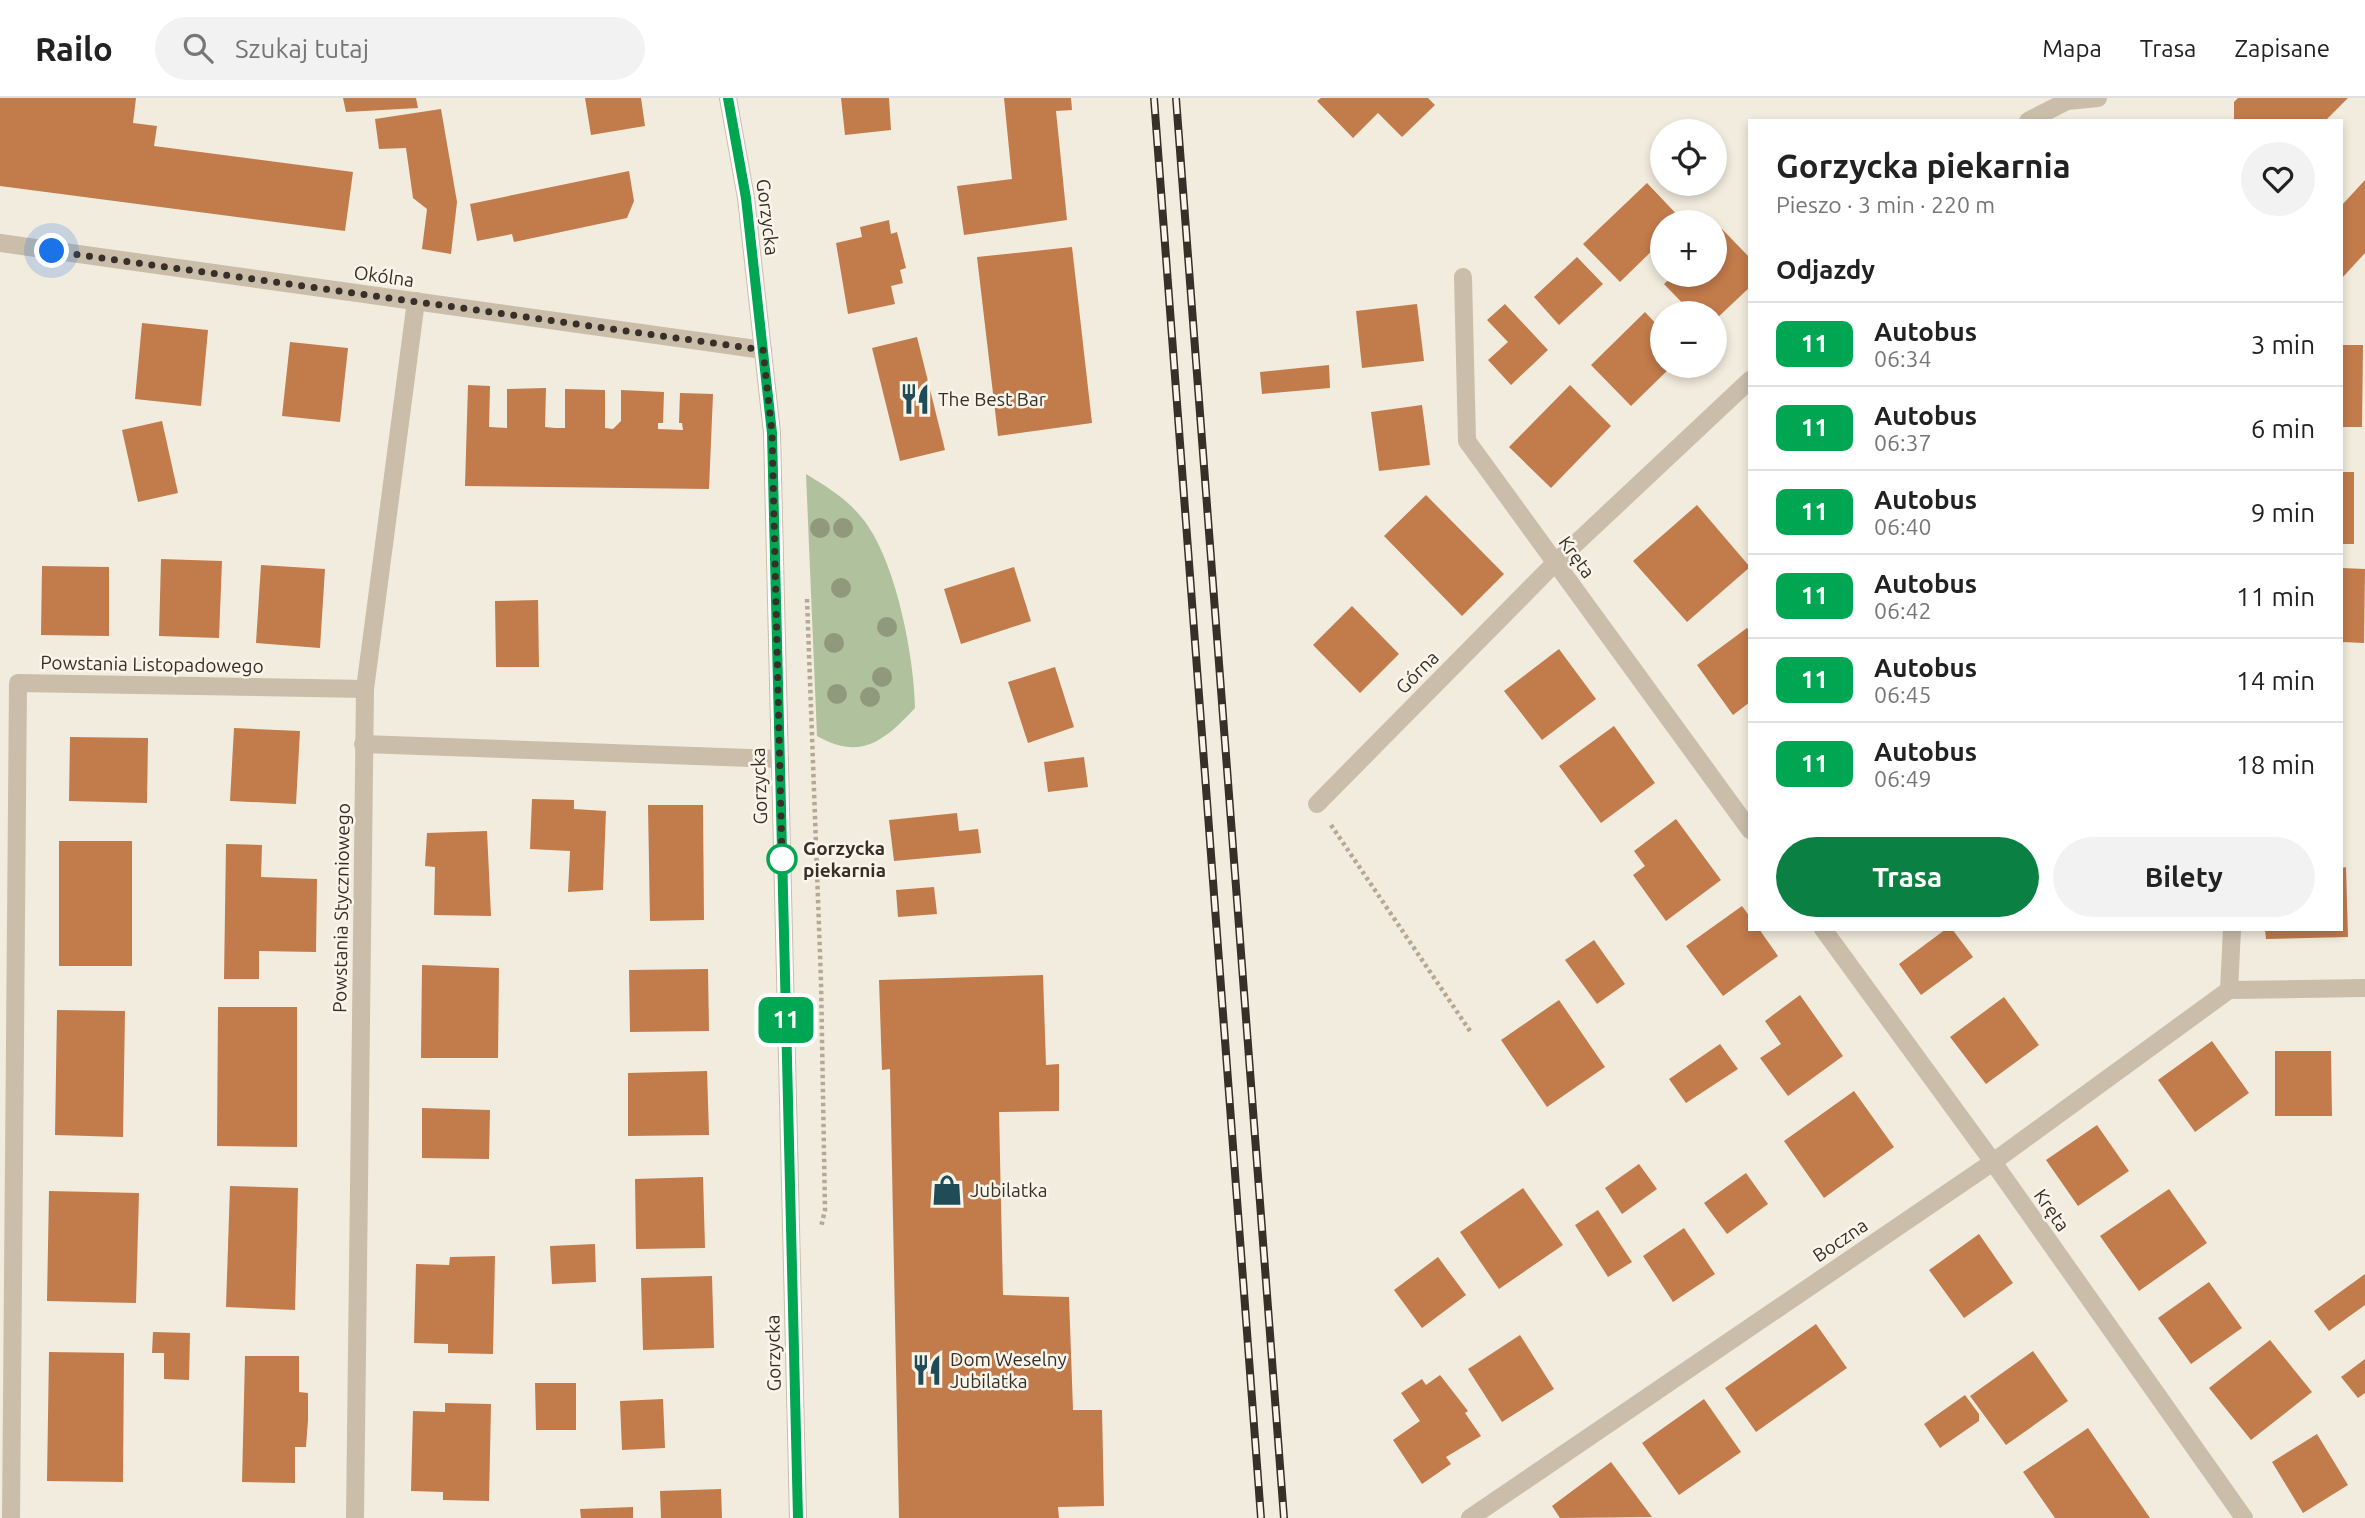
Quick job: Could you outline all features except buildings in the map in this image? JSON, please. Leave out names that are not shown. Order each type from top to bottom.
[{"type":"street","name":"Gorzycka","points":[[728,98],[746,198],[772,433],[798,1518]]},
{"type":"street","points":[[2032,119],[2067,102],[2098,98]]},
{"type":"street","name":"Okólna","points":[[0,243],[763,350]]},
{"type":"street","name":"Kręta","points":[[1463,277],[1467,440],[1748,827]]},
{"type":"street","name":"Powstania Styczniowego","points":[[355,1518],[365,689],[416,301]]},
{"type":"street","name":"Górna","points":[[1317,804],[1555,563],[1748,382]]},
{"type":"street","name":"Powstania Listopadowego","points":[[11,1518],[18,683],[365,689]]},
{"type":"street","points":[[363,744],[780,759]]},
{"type":"street","name":"Kręta","points":[[1824,931],[1993,1162],[2244,1518]]},
{"type":"street","points":[[2232,931],[2229,989],[2365,988]]},
{"type":"street","name":"Boczna","points":[[1470,1518],[1993,1162],[2229,989]]},
{"type":"path","points":[[1317,804],[1472,1034]]},
{"type":"green space","points":[[806,474],[832,490],[862,517],[868,526],[887,565],[907,639],[915,708],[882,738],[859,747],[847,747],[817,736]]},
{"type":"railway","points":[[1154,98],[1261,1518]]},
{"type":"railway","points":[[1176,98],[1284,1518]]},
{"type":"bus line","name":"11","points":[[728,98],[746,198],[772,433],[798,1518]]},
{"type":"place","name":"The Best Bar","points":[[915,399]]},
{"type":"place","name":"Gorzycka piekarnia","points":[[782,859]]},
{"type":"place","name":"Jubilatka","points":[[947,1190]]},
{"type":"place","name":"Dom Weselny Jubilatka","points":[[927,1370]]},
{"type":"route","points":[[52,251],[763,350],[772,433],[782,859]]}]
